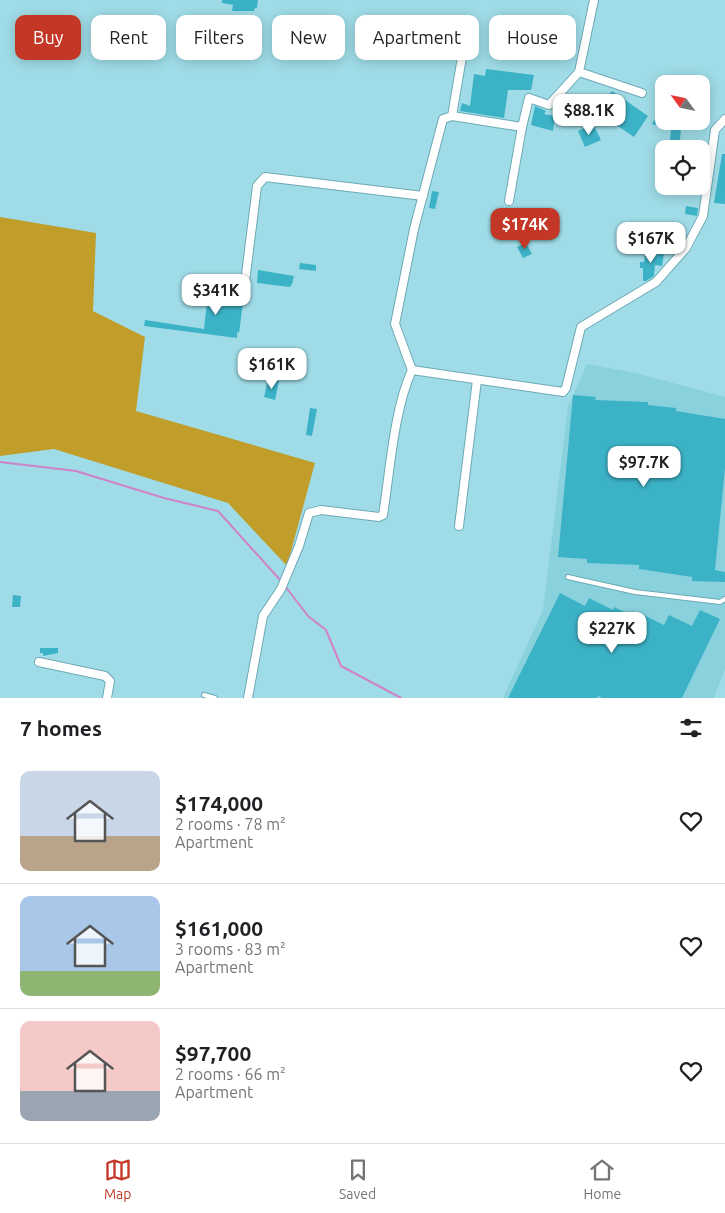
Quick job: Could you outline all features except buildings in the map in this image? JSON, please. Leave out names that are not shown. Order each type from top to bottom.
[{"type":"street","points":[[509,201],[529,98],[549,105],[579,72],[594,0]]},
{"type":"street","points":[[452,116],[461,60]]},
{"type":"street","points":[[579,72],[642,92]]},
{"type":"street","points":[[248,698],[263,616],[281,589],[309,513],[321,510],[379,518],[383,515],[400,408],[412,370],[395,324],[423,196],[444,119],[452,116],[522,127]]},
{"type":"street","points":[[412,370],[563,392],[566,388],[581,326],[656,282],[686,248],[703,216],[715,130],[725,119]]},
{"type":"street","points":[[244,282],[257,186],[265,177],[423,196]]},
{"type":"street","points":[[459,526],[477,380]]},
{"type":"street","points":[[39,662],[105,676],[110,681],[107,698]]},
{"type":"lane","points":[[568,577],[635,592],[720,602],[725,599]]},
{"type":"lane","points":[[204,695],[215,698]]},
{"type":"shaded area","points":[[0,217],[96,233],[93,311],[145,337],[136,411],[315,463],[287,566],[228,503],[54,449],[0,456]]},
{"type":"shaded area","points":[[587,364],[636,373],[725,397],[725,669],[714,698],[503,698],[543,610],[568,406]]},
{"type":"waterway","points":[[0,462],[76,471],[164,498],[218,511],[282,582]]},
{"type":"waterway","points":[[285,586],[308,616],[326,630],[341,666],[401,698]]}]
